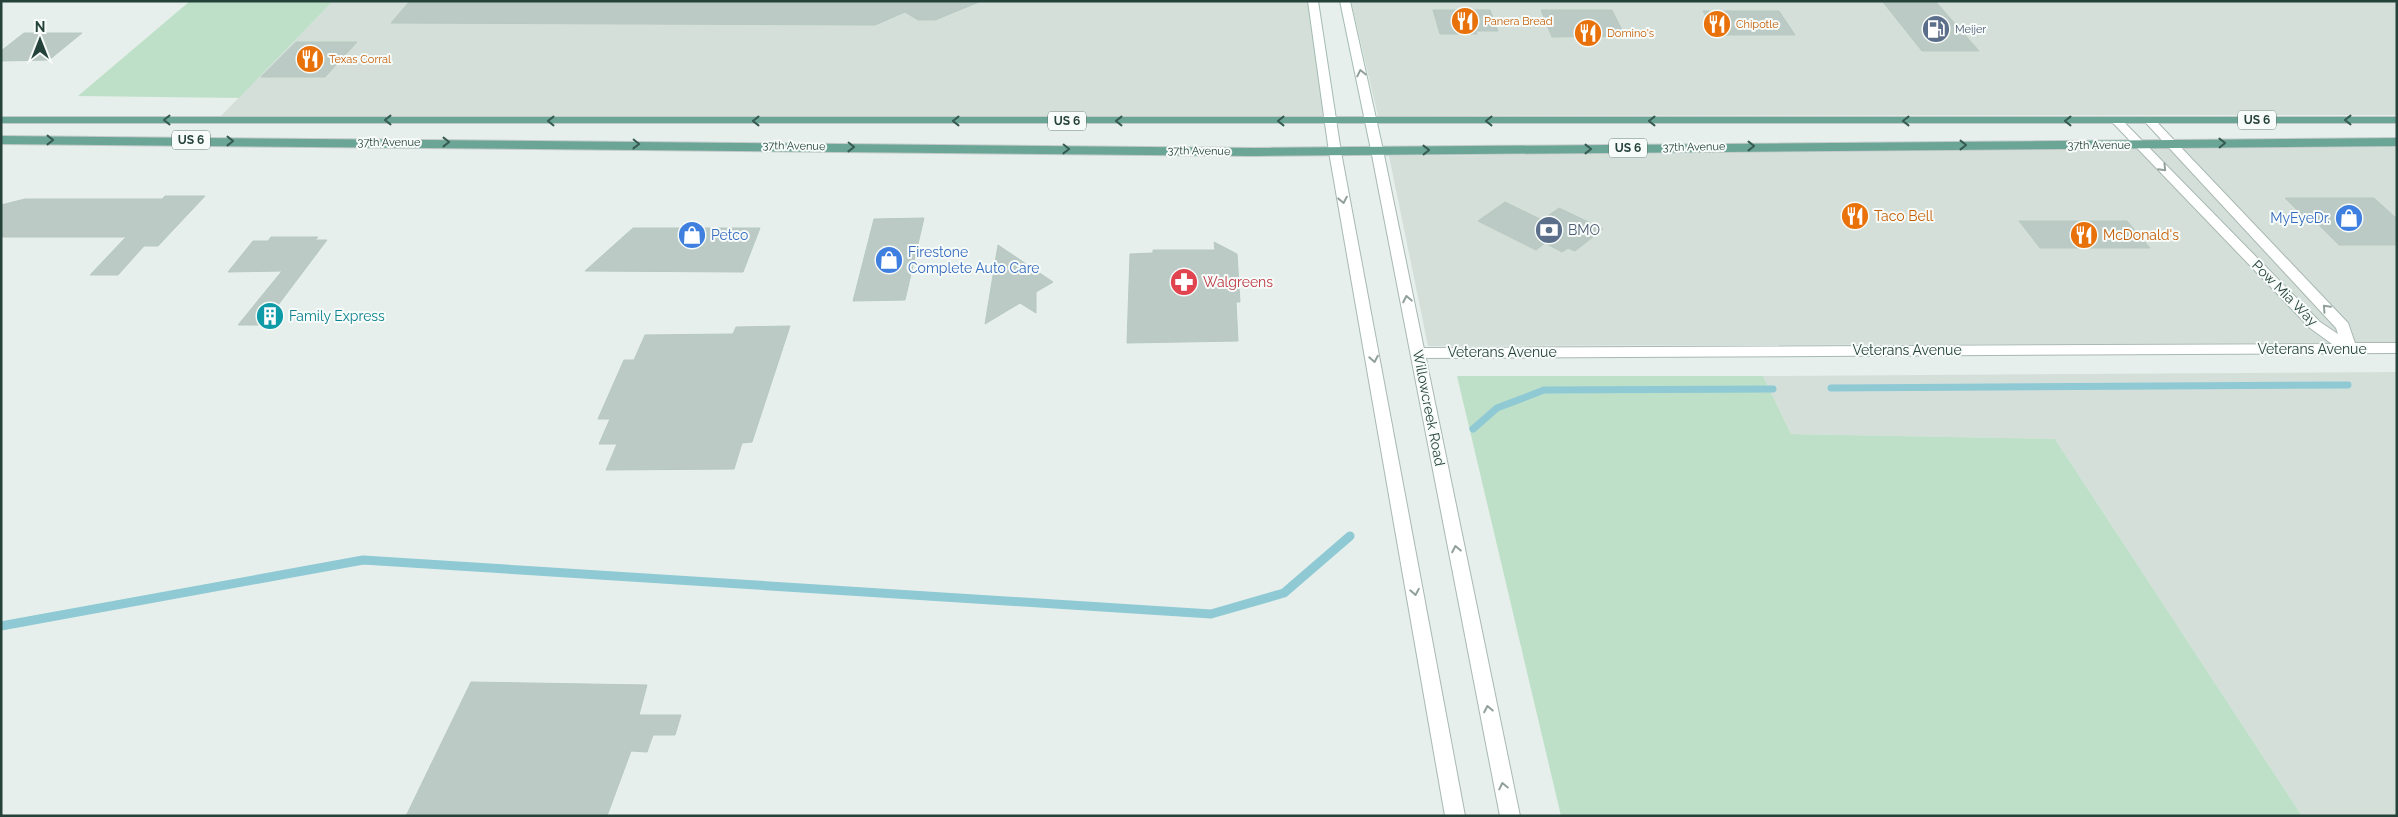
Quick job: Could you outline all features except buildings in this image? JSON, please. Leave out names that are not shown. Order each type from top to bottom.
[{"type":"main road","name":"37th Avenue","points":[[1,120],[1330,122],[2397,120]]},
{"type":"main road","name":"37th Avenue","points":[[1,140],[1335,152],[1377,150],[2397,142]]},
{"type":"street","points":[[1313,1],[1335,152],[1455,816]]},
{"type":"street","name":"Willowcreek Road","points":[[1345,1],[1418,352],[1510,816]]},
{"type":"street","name":"Pow Mia Way","points":[[2117,121],[2315,325],[2350,349]]},
{"type":"street","name":"Pow Mia Way","points":[[2150,121],[2174,144],[2342,326],[2350,349]]},
{"type":"street","name":"Veterans Avenue","points":[[1418,352],[2397,348]]},
{"type":"shaded area","points":[[333,1],[1308,1],[1324,118],[221,116]]},
{"type":"shaded area","points":[[1351,1],[2397,1],[2397,115],[1378,116]]},
{"type":"shaded area","points":[[2397,147],[2397,343],[1428,346],[1389,156]]},
{"type":"shaded area","points":[[2397,372],[2397,816],[2302,816],[2055,439],[1791,434],[1763,376]]},
{"type":"green space","points":[[190,1],[333,1],[239,98],[78,96]]},
{"type":"green space","points":[[1457,376],[1763,376],[1791,434],[2055,439],[2302,816],[1561,816]]},
{"type":"waterway","points":[[1831,388],[2348,385]]},
{"type":"waterway","points":[[1473,429],[1497,408],[1544,390],[1773,389]]},
{"type":"waterway","points":[[1,626],[363,560],[1211,614],[1284,593],[1350,536]]},
{"type":"place","name":"Panera Bread","points":[[1465,21]]},
{"type":"place","name":"Chipotle","points":[[1717,24]]},
{"type":"place","name":"Meijer","points":[[1936,29]]},
{"type":"place","name":"Domino's","points":[[1588,33]]},
{"type":"place","name":"Texas Corral","points":[[310,59]]},
{"type":"place","name":"Taco Bell","points":[[1855,216]]},
{"type":"place","name":"MyEyeDr.","points":[[2349,218]]},
{"type":"place","name":"BMO","points":[[1549,230]]},
{"type":"place","name":"Petco","points":[[692,235]]},
{"type":"place","name":"McDonald's","points":[[2084,235]]},
{"type":"place","name":"Firestone Complete Auto Care","points":[[889,260]]},
{"type":"place","name":"Walgreens","points":[[1184,282]]},
{"type":"place","name":"Family Express","points":[[270,316]]}]
